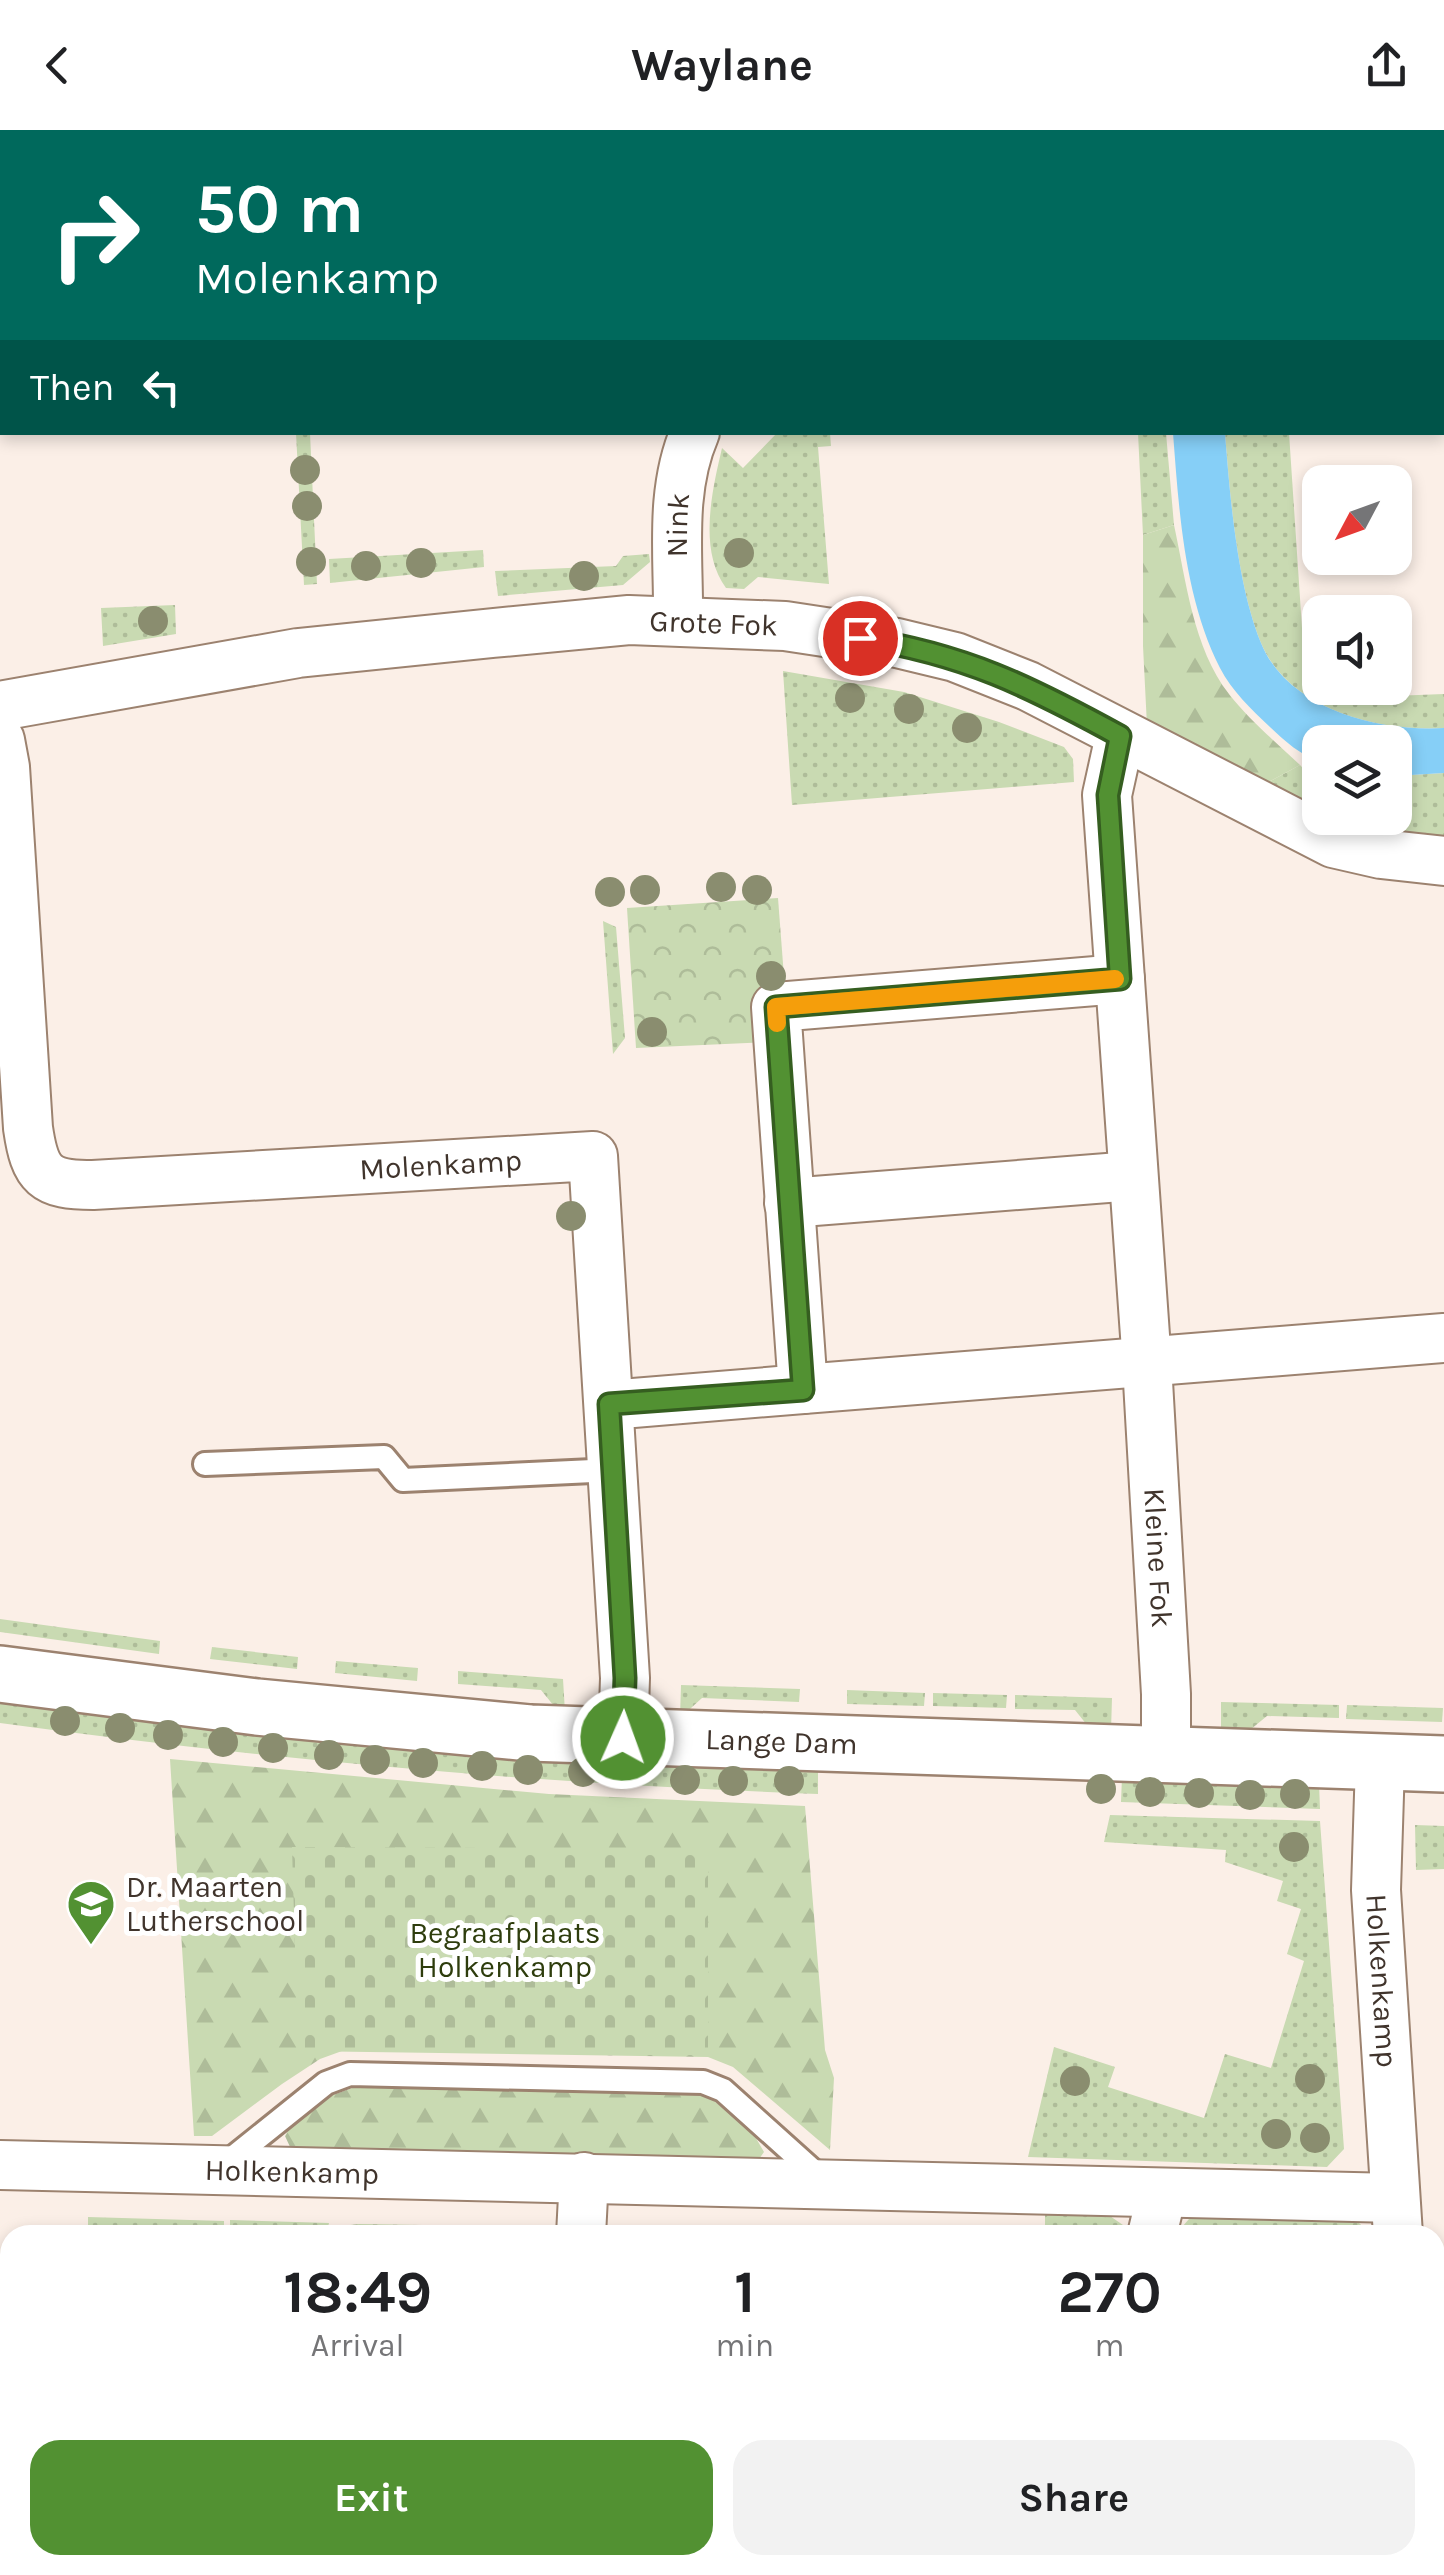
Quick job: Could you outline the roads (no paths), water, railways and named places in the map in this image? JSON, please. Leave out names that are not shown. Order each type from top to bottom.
[{"type":"street","name":"Nink","points":[[678,620],[678,492],[684,458],[694,435]]},
{"type":"street","name":"Grote Fok","points":[[0,706],[298,653],[629,620],[785,626],[954,657],[1028,686],[1333,843],[1381,854],[1444,861]]},
{"type":"street","name":"Kleine Fok","points":[[1120,736],[1108,795],[1147,1364],[1166,1754]]},
{"type":"street","name":"Molenkamp","points":[[0,740],[5,766],[28,1128],[32,1156],[42,1174],[56,1183],[94,1185],[593,1156],[625,1678],[623,1738]]},
{"type":"street","points":[[803,1390],[776,1007],[1120,979]]},
{"type":"street","points":[[789,1203],[1133,1176]]},
{"type":"street","points":[[609,1404],[1444,1338]]},
{"type":"street","name":"Lange Dam","points":[[0,1674],[256,1707],[623,1738],[1444,1764]]},
{"type":"street","name":"Holkenkamp","points":[[0,2165],[829,2184],[1157,2214],[1396,2217],[1376,1890],[1380,1762]]},
{"type":"street","points":[[582,2225],[584,2177]]},
{"type":"lane","points":[[206,1464],[384,1457],[403,1480],[614,1470]]},
{"type":"lane","points":[[218,2169],[326,2083],[350,2074],[703,2082],[723,2090],[829,2184]]},
{"type":"water","points":[[1173,435],[1225,435],[1236,540],[1246,594],[1261,643],[1274,666],[1302,692],[1302,705],[1324,705],[1387,725],[1302,725],[1302,752],[1287,743],[1236,692],[1220,668],[1191,583]]},
{"type":"water","points":[[1412,727],[1444,728],[1444,773],[1412,775]]},
{"type":"place","name":"Dr. Maarten Lutherschool","points":[[91,1946]]},
{"type":"park label","name":"Begraafplaats Holkenkamp","points":[[505,1950]]}]
